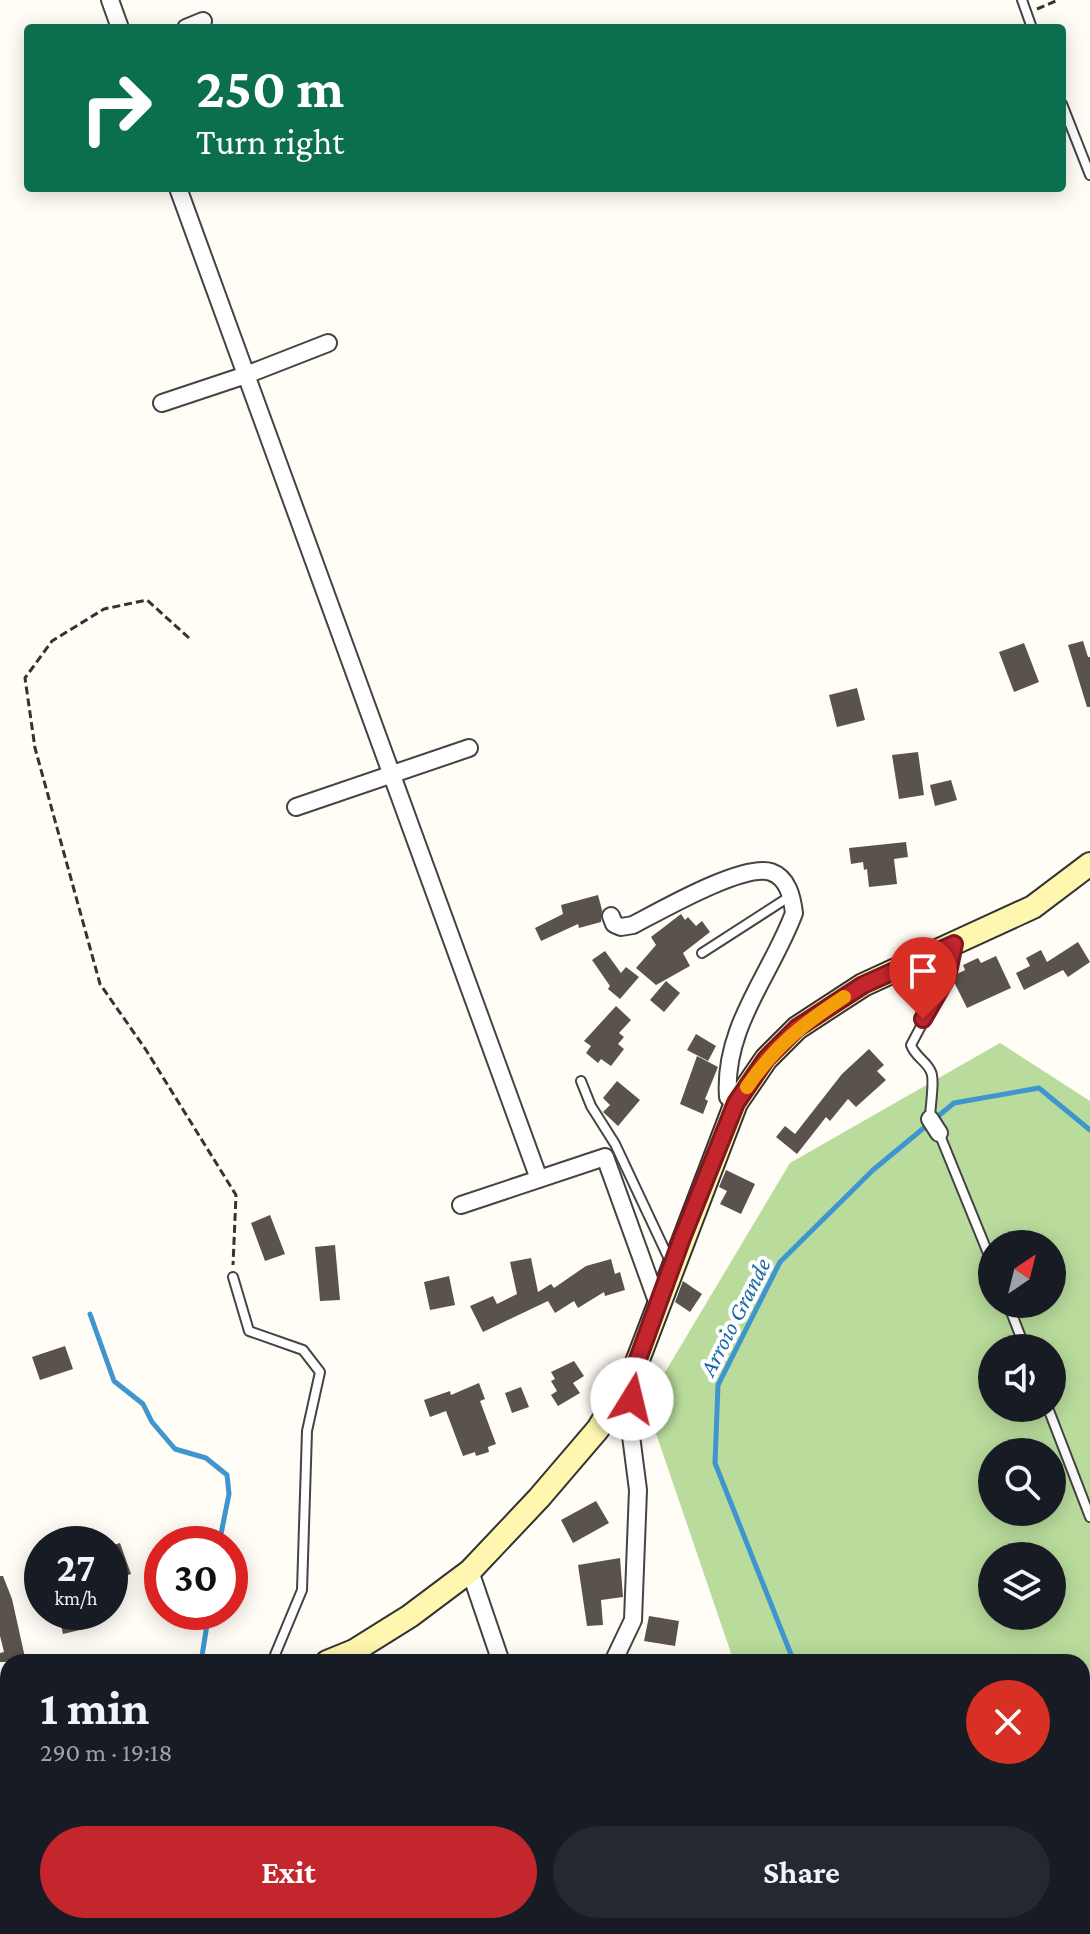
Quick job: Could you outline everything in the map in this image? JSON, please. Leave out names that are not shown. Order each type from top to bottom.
[{"type":"main road","points":[[347,1654],[410,1616],[470,1571],[598,1429],[634,1370],[736,1103],[766,1059],[797,1028],[863,985],[1033,907],[1090,864]]},
{"type":"street","points":[[110,0],[119,24]]},
{"type":"street","points":[[196,24],[203,21]]},
{"type":"street","points":[[179,192],[539,1179]]},
{"type":"street","points":[[162,403],[328,343]]},
{"type":"street","points":[[296,807],[469,748]]},
{"type":"street","points":[[611,916],[614,924],[621,927],[633,925],[702,890],[759,871],[772,872],[782,880],[792,895],[794,913],[737,1029],[728,1060],[728,1097],[736,1103]]},
{"type":"street","points":[[461,1205],[605,1157],[658,1304]]},
{"type":"street","points":[[617,1654],[633,1620],[638,1490],[630,1428],[634,1370]]},
{"type":"street","points":[[470,1571],[498,1654]]},
{"type":"lane","points":[[1022,0],[1031,24]]},
{"type":"lane","points":[[1066,114],[1090,175]]},
{"type":"lane","points":[[702,953],[792,895]]},
{"type":"lane","points":[[954,944],[947,977],[911,1045],[933,1076],[930,1095],[934,1126],[978,1230]]},
{"type":"lane","points":[[581,1081],[591,1106],[615,1144],[672,1266]]},
{"type":"lane","points":[[233,1277],[249,1331],[303,1350],[320,1372],[307,1431],[302,1590],[275,1654]]},
{"type":"lane","points":[[1053,1422],[1090,1517]]},
{"type":"path","points":[[1027,13],[1058,0]]},
{"type":"path","points":[[189,638],[147,600],[104,609],[52,641],[25,678],[35,748],[100,984],[146,1050],[236,1195],[233,1277]]},
{"type":"green space","points":[[1000,1043],[1090,1101],[1090,1654],[731,1654],[646,1404],[790,1163]]},
{"type":"building","points":[[1083,641],[1090,657],[1090,707],[1087,707],[1068,645]]},
{"type":"building","points":[[1024,643],[1039,682],[1014,692],[999,652]]},
{"type":"building","points":[[857,688],[865,720],[837,727],[829,695]]},
{"type":"building","points":[[918,752],[924,795],[899,799],[892,755]]},
{"type":"building","points":[[951,780],[957,800],[935,806],[930,785]]},
{"type":"building","points":[[906,842],[908,857],[894,859],[897,884],[869,887],[863,862],[851,864],[849,848]]},
{"type":"building","points":[[598,895],[601,922],[579,928],[578,924],[541,941],[535,928],[563,914],[561,905]]},
{"type":"building","points":[[681,914],[696,926],[702,921],[710,932],[683,953],[690,966],[656,985],[636,968],[656,945],[651,937]]},
{"type":"building","points":[[1078,942],[1090,962],[1068,977],[1063,970],[1024,990],[1016,973],[1030,966],[1026,958],[1041,950],[1047,962]]},
{"type":"building","points":[[605,951],[621,973],[626,967],[639,977],[620,999],[608,989],[610,986],[592,960]]},
{"type":"building","points":[[996,956],[1011,988],[967,1008],[953,980],[955,975],[965,970],[963,965],[978,958],[981,963]]},
{"type":"building","points":[[666,981],[680,993],[664,1012],[650,1000]]},
{"type":"building","points":[[616,1006],[631,1020],[619,1033],[624,1037],[618,1044],[624,1049],[611,1066],[601,1059],[598,1063],[586,1053],[591,1046],[584,1041]]},
{"type":"building","points":[[696,1034],[716,1046],[708,1061],[687,1050]]},
{"type":"building","points":[[869,1049],[884,1065],[877,1071],[886,1080],[856,1107],[848,1099],[830,1121],[826,1117],[797,1154],[776,1137],[785,1126],[795,1134],[842,1074]]},
{"type":"building","points":[[697,1056],[718,1067],[705,1099],[708,1101],[703,1114],[680,1104]]},
{"type":"building","points":[[617,1081],[640,1100],[618,1126],[603,1112],[610,1105],[603,1098]]},
{"type":"building","points":[[726,1170],[755,1184],[741,1214],[720,1204],[727,1191],[719,1187]]},
{"type":"building","points":[[270,1215],[285,1254],[265,1261],[251,1223]]},
{"type":"building","points":[[335,1245],[340,1300],[320,1301],[315,1247]]},
{"type":"building","points":[[531,1258],[538,1292],[551,1284],[554,1288],[586,1266],[611,1259],[615,1274],[620,1272],[625,1290],[605,1296],[604,1292],[578,1308],[574,1301],[555,1313],[548,1301],[483,1332],[470,1306],[493,1296],[497,1304],[517,1294],[510,1262]]},
{"type":"building","points":[[449,1276],[455,1305],[430,1310],[424,1282]]},
{"type":"building","points":[[683,1281],[702,1294],[690,1312],[675,1302]]},
{"type":"building","points":[[65,1346],[73,1369],[40,1380],[32,1357]]},
{"type":"building","points":[[574,1361],[584,1376],[573,1383],[580,1393],[558,1406],[551,1395],[557,1391],[551,1381],[555,1379],[551,1372]]},
{"type":"building","points":[[479,1383],[485,1399],[480,1401],[496,1444],[488,1447],[489,1452],[463,1456],[446,1411],[430,1417],[424,1400],[450,1391],[451,1395]]},
{"type":"building","points":[[521,1387],[529,1407],[512,1413],[505,1393]]},
{"type":"building","points":[[596,1501],[609,1523],[573,1543],[561,1520]]},
{"type":"building","points":[[620,1558],[623,1597],[601,1600],[603,1625],[587,1626],[578,1565]]},
{"type":"building","points":[[0,1576],[3,1576],[12,1599],[24,1654],[0,1654],[4,1652],[0,1636]]},
{"type":"building","points":[[649,1616],[679,1621],[675,1646],[644,1641]]},
{"type":"waterway","name":"Arroio Grande","points":[[791,1654],[715,1463],[718,1385],[780,1262],[873,1170],[954,1103],[1039,1088],[1090,1130]]},
{"type":"waterway","points":[[90,1314],[114,1381],[143,1404],[152,1422],[175,1449],[206,1458],[227,1475],[229,1494],[223,1526]]},
{"type":"waterway","points":[[202,1654],[206,1630]]},
{"type":"slow traffic","points":[[747,1087],[766,1059],[797,1028],[844,997]]},
{"type":"route","points":[[632,1399],[634,1370],[682,1238],[736,1103],[766,1059],[797,1028],[863,985],[954,944],[947,977],[923,1019]]}]
